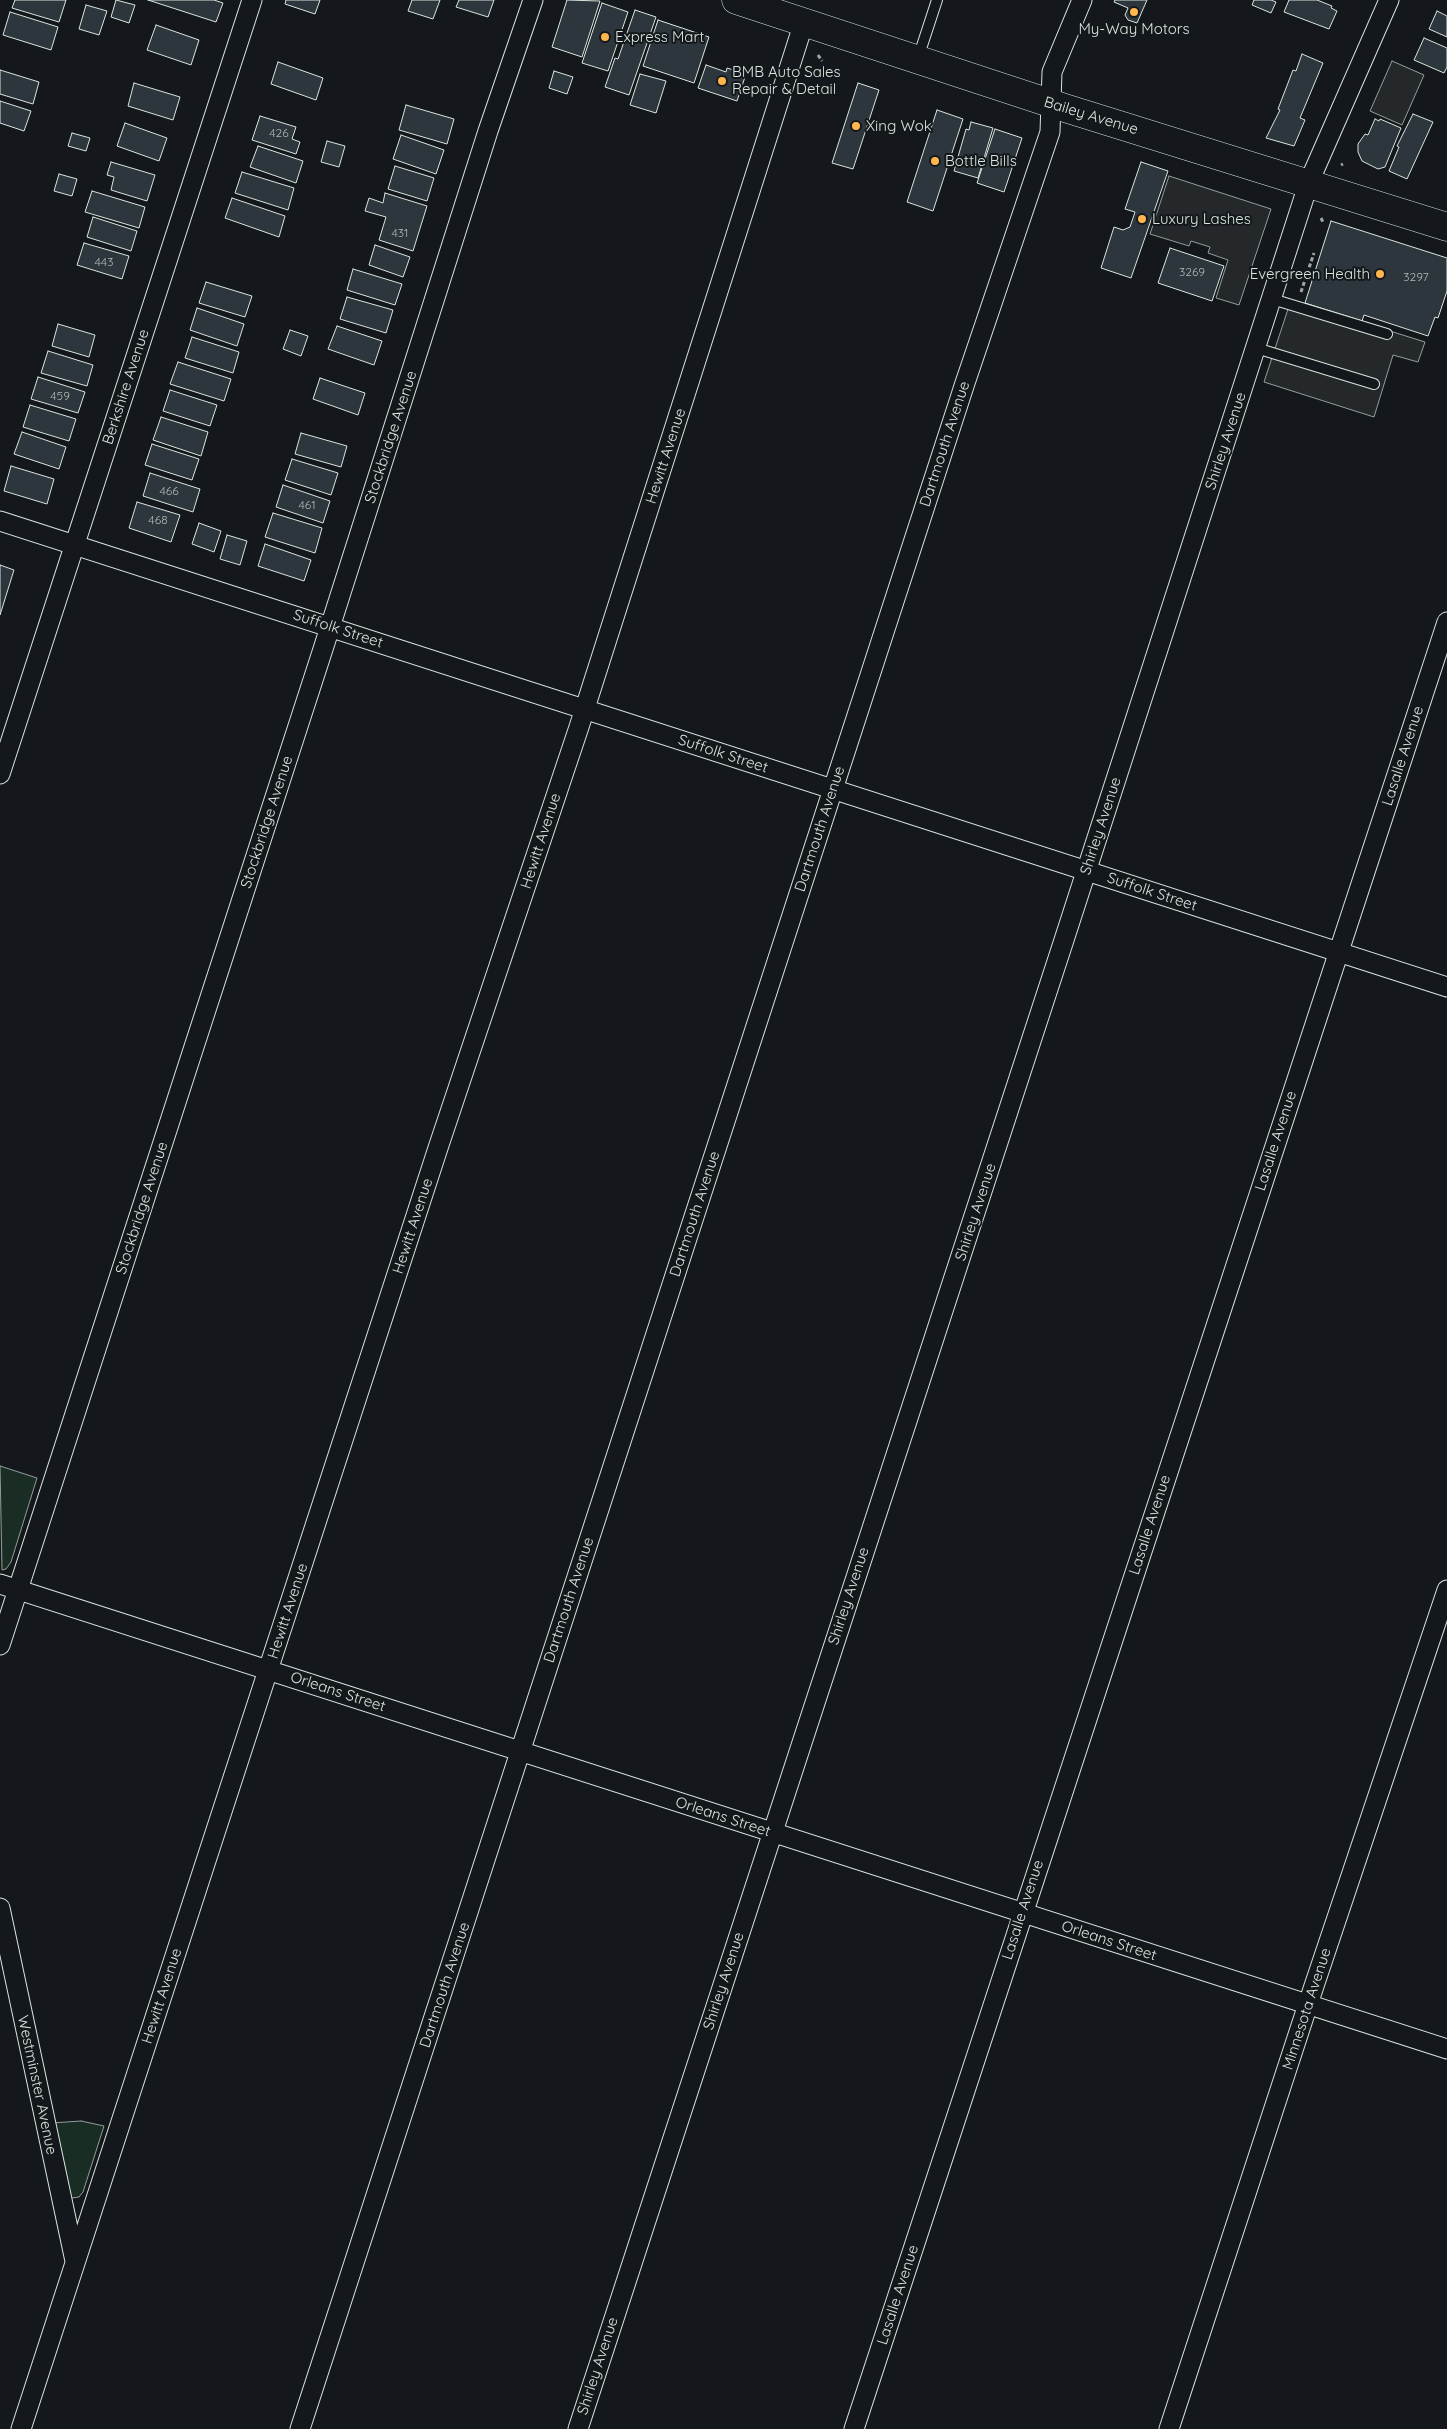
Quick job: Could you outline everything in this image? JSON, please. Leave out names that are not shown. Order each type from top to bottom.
[{"type":"main road","name":"Bailey Avenue","points":[[742,1],[1051,103],[1309,182],[1447,227]]},
{"type":"street","name":"Berkshire Avenue","points":[[0,774],[252,0]]},
{"type":"street","name":"Stockbridge Avenue","points":[[0,1645],[9,1586],[330,626],[488,131],[533,0]]},
{"type":"street","name":"Dartmouth Avenue","points":[[300,2429],[522,1752],[832,789],[965,383],[1050,132],[1052,72],[1082,0]]},
{"type":"street","name":"Shirley Avenue","points":[[578,2429],[1087,871],[1309,182],[1390,0]]},
{"type":"street","name":"Hewitt Avenue","points":[[21,2429],[435,1157],[584,710],[804,22]]},
{"type":"street","name":"Suffolk Street","points":[[0,521],[1447,987]]},
{"type":"street","name":"Lasalle Avenue","points":[[854,2429],[1447,622]]},
{"type":"street","name":"Orleans Street","points":[[9,1586],[1022,1914],[1447,2049]]},
{"type":"street","name":"Minnesota Avenue","points":[[1169,2429],[1447,1590]]},
{"type":"street","name":"Westminster Avenue","points":[[0,1908],[75,2261]]},
{"type":"lane","points":[[917,59],[936,0]]},
{"type":"lane","points":[[1272,299],[1388,334]]},
{"type":"lane","points":[[1256,348],[1374,384]]},
{"type":"path","points":[[818,55],[822,61]]},
{"type":"path","points":[[1321,218],[1323,222]]},
{"type":"path","points":[[1299,301],[1314,253]]},
{"type":"green space","points":[[0,1466],[37,1478],[11,1562],[6,1569],[2,1570]]},
{"type":"green space","points":[[81,2121],[104,2126],[83,2192],[79,2197],[72,2198],[68,2196],[51,2123]]},
{"type":"shaded area","points":[[1392,61],[1424,75],[1402,125],[1370,111]]},
{"type":"shaded area","points":[[1169,176],[1271,209],[1239,305],[1216,298],[1228,260],[1208,253],[1210,247],[1191,241],[1189,246],[1150,234]]},
{"type":"shaded area","points":[[1291,300],[1425,342],[1418,362],[1393,355],[1374,417],[1264,382]]},
{"type":"building","points":[[15,0],[66,0],[59,22],[12,8]]},
{"type":"building","points":[[116,0],[135,5],[129,23],[111,17]]},
{"type":"building","points":[[148,0],[214,0],[223,3],[216,22]]},
{"type":"building","points":[[286,0],[320,0],[315,14],[285,4]]},
{"type":"building","points":[[412,0],[440,0],[433,19],[408,11]]},
{"type":"building","points":[[459,0],[494,0],[488,17],[456,7]]},
{"type":"building","points":[[567,0],[600,1],[582,57],[552,47]]},
{"type":"building","name":"My-Way Motors","points":[[1115,0],[1147,0],[1137,23],[1128,20],[1125,15],[1128,8],[1114,2]]},
{"type":"building","points":[[1254,0],[1271,0],[1276,2],[1271,13],[1252,5]]},
{"type":"building","points":[[1289,0],[1317,0],[1332,6],[1331,8],[1337,11],[1329,29],[1284,12]]},
{"type":"building","name":"Express Mart","points":[[602,3],[628,12],[608,71],[582,63]]},
{"type":"building","points":[[86,5],[107,11],[99,35],[79,29]]},
{"type":"building","points":[[635,10],[656,17],[629,95],[605,87],[615,58],[618,59]]},
{"type":"building","points":[[1437,11],[1447,16],[1447,37],[1429,29]]},
{"type":"building","points":[[10,12],[58,27],[51,50],[3,35]]},
{"type":"building","points":[[658,20],[709,37],[694,83],[643,66]]},
{"type":"building","points":[[156,25],[199,40],[191,65],[147,50]]},
{"type":"building","points":[[1424,38],[1447,48],[1447,67],[1444,73],[1414,60]]},
{"type":"building","points":[[1302,54],[1323,63],[1300,118],[1305,120],[1294,146],[1266,138],[1280,110],[1278,109],[1293,70],[1296,71]]},
{"type":"building","points":[[278,62],[323,78],[316,100],[271,84]]},
{"type":"building","name":"BMB Auto Sales Repair & Detail","points":[[706,65],[726,72],[727,68],[746,74],[737,101],[698,88]]},
{"type":"building","points":[[0,70],[39,82],[33,104],[0,94]]},
{"type":"building","points":[[554,71],[573,77],[567,94],[549,88]]},
{"type":"building","points":[[640,74],[666,81],[656,113],[630,105]]},
{"type":"building","points":[[134,83],[180,97],[173,120],[128,106]]},
{"type":"building","name":"Xing Wok","points":[[858,83],[879,90],[853,169],[832,163]]},
{"type":"building","points":[[0,101],[31,111],[24,131],[0,123]]},
{"type":"building","points":[[406,105],[454,119],[447,144],[399,130]]},
{"type":"building","name":"Bottle Bills","points":[[937,110],[963,119],[933,211],[907,202]]},
{"type":"building","points":[[1413,114],[1433,122],[1407,179],[1389,171],[1399,147],[1397,146]]},
{"type":"building","points":[[260,116],[296,127],[292,139],[300,142],[296,154],[252,140]]},
{"type":"building","points":[[1375,119],[1379,121],[1380,119],[1401,128],[1385,167],[1378,169],[1362,161],[1358,152],[1358,144],[1365,134],[1368,135]]},
{"type":"building","points":[[971,122],[993,128],[978,178],[954,171],[966,129],[969,130]]},
{"type":"building","points":[[125,123],[167,138],[159,161],[117,146]]},
{"type":"building","points":[[995,129],[1022,138],[1004,192],[977,183]]},
{"type":"building","points":[[72,133],[90,138],[86,151],[68,146]]},
{"type":"building","points":[[401,135],[444,150],[436,174],[393,159]]},
{"type":"building","points":[[327,141],[345,146],[339,167],[321,162]]},
{"type":"building","points":[[258,146],[303,161],[296,183],[250,167]]},
{"type":"building","points":[[111,162],[155,175],[147,201],[111,190],[114,177],[107,175]]},
{"type":"building","name":"Luxury Lashes","points":[[1141,162],[1168,171],[1131,278],[1101,268],[1114,227],[1123,230],[1130,227],[1135,212],[1125,209]]},
{"type":"building","points":[[395,166],[434,178],[427,201],[388,189]]},
{"type":"building","points":[[242,172],[294,188],[288,210],[235,193]]},
{"type":"building","points":[[59,174],[77,179],[72,196],[54,191]]},
{"type":"building","points":[[92,191],[145,207],[139,228],[85,212]]},
{"type":"building","points":[[385,193],[427,206],[413,251],[379,240],[386,217],[365,211],[369,198],[383,203]]},
{"type":"building","points":[[232,198],[285,216],[279,237],[225,218]]},
{"type":"building","points":[[93,217],[137,231],[131,251],[87,237]]},
{"type":"building","name":"Evergreen Health","points":[[1331,221],[1447,258],[1447,291],[1438,318],[1435,317],[1428,336],[1364,315],[1362,321],[1305,303]]},
{"type":"building","points":[[84,243],[129,256],[122,279],[77,265]]},
{"type":"building","points":[[375,245],[410,257],[403,277],[369,265]]},
{"type":"building","points":[[1170,248],[1224,266],[1212,301],[1158,283]]},
{"type":"building","points":[[353,269],[402,284],[395,305],[347,290]]},
{"type":"building","points":[[206,282],[252,296],[245,317],[199,303]]},
{"type":"building","points":[[347,297],[393,310],[386,333],[340,319]]},
{"type":"building","points":[[197,308],[244,324],[237,346],[190,330]]},
{"type":"building","points":[[58,324],[95,335],[89,357],[52,346]]},
{"type":"building","points":[[337,326],[382,341],[374,365],[328,349]]},
{"type":"building","points":[[290,330],[308,336],[301,356],[283,349]]},
{"type":"building","points":[[192,337],[239,352],[233,373],[185,358]]},
{"type":"building","points":[[48,351],[93,365],[87,386],[41,373]]},
{"type":"building","points":[[178,362],[231,379],[224,401],[170,384]]},
{"type":"building","points":[[38,377],[85,392],[78,413],[31,399]]},
{"type":"building","points":[[320,378],[365,393],[358,415],[313,399]]},
{"type":"building","points":[[170,390],[217,405],[210,426],[163,411]]},
{"type":"building","points":[[30,405],[76,419],[69,441],[23,427]]},
{"type":"building","points":[[161,417],[208,432],[201,456],[153,440]]},
{"type":"building","points":[[22,432],[66,447],[59,469],[14,454]]},
{"type":"building","points":[[301,433],[347,446],[341,467],[295,454]]},
{"type":"building","points":[[152,444],[199,459],[192,480],[145,465]]},
{"type":"building","points":[[292,459],[338,473],[331,495],[285,480]]},
{"type":"building","points":[[11,466],[54,479],[47,504],[4,491]]},
{"type":"building","points":[[150,473],[200,489],[193,512],[143,496]]},
{"type":"building","points":[[283,485],[330,501],[323,523],[276,507]]},
{"type":"building","points":[[137,502],[180,515],[171,542],[129,528]]},
{"type":"building","points":[[273,513],[322,528],[315,553],[265,537]]},
{"type":"building","points":[[199,523],[221,531],[214,552],[192,544]]},
{"type":"building","points":[[227,535],[247,541],[240,565],[220,559]]},
{"type":"building","points":[[265,544],[311,560],[304,581],[258,566]]},
{"type":"building","points":[[0,565],[14,570],[0,615]]},
{"type":"place","name":"My-Way Motors","points":[[1134,12]]},
{"type":"place","name":"Express Mart","points":[[605,37]]},
{"type":"place","name":"BMB Auto Sales Repair & Detail","points":[[722,81]]},
{"type":"place","name":"Xing Wok","points":[[856,126]]},
{"type":"place","name":"Bottle Bills","points":[[935,161]]},
{"type":"place","name":"Luxury Lashes","points":[[1142,219]]},
{"type":"place","name":"Evergreen Health","points":[[1380,274]]}]
